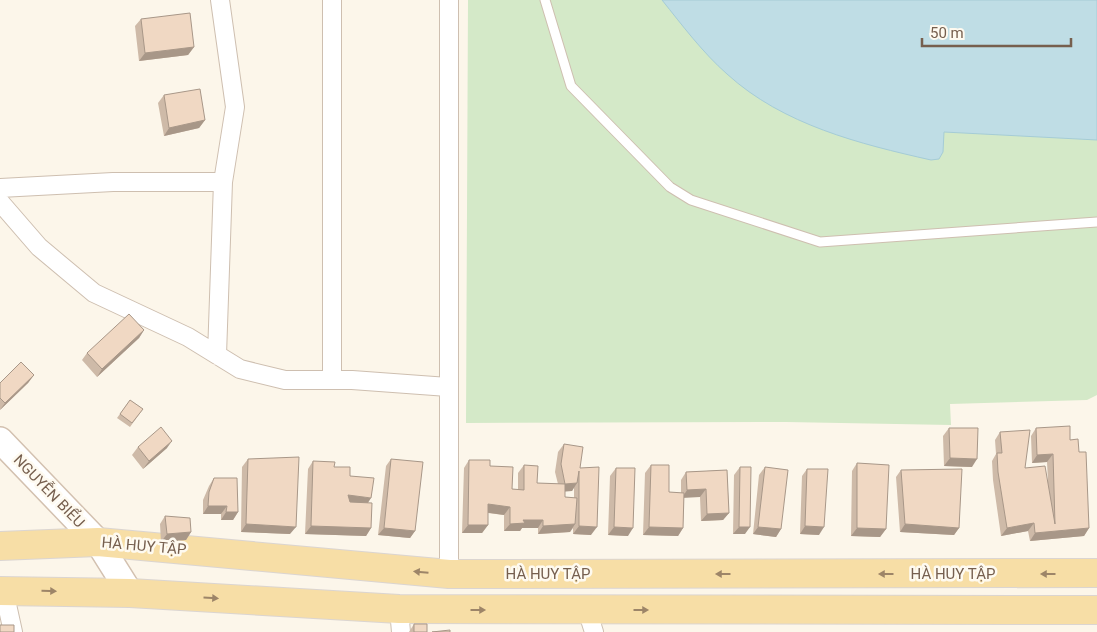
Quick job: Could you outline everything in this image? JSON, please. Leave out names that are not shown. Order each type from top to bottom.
[{"type":"main road","name":"HÀ HUY TẬP","points":[[0,546],[98,542],[449,574],[1097,573]]},
{"type":"main road","points":[[2,591],[130,593],[400,621],[590,621],[1097,610]]},
{"type":"street","points":[[217,355],[223,182],[235,107],[220,0]]},
{"type":"street","points":[[332,0],[332,380]]},
{"type":"street","points":[[449,0],[449,574]]},
{"type":"street","points":[[0,188],[113,182],[223,182]]},
{"type":"street","points":[[0,202],[39,247],[94,293],[188,337],[240,369],[285,380],[332,380],[448,387]]},
{"type":"street","name":"NGUYỄN BIỂU","points":[[0,440],[98,542],[130,593]]},
{"type":"street","points":[[2,591],[13,632]]},
{"type":"lane","points":[[545,0],[571,86],[670,186],[691,200],[820,242],[1097,222]]},
{"type":"green space","points":[[468,0],[1097,0],[1097,395],[1087,400],[950,404],[951,425],[786,422],[466,423]]},
{"type":"water","points":[[662,0],[1097,0],[1097,140],[944,132],[943,152],[939,159],[931,160],[850,139],[797,119],[749,92],[710,57]]},
{"type":"building","points":[[190,13],[194,47],[145,53],[141,19]]},
{"type":"building","points":[[200,89],[205,120],[169,128],[164,95]]},
{"type":"building","points":[[129,314],[144,330],[102,369],[87,353]]},
{"type":"building","points":[[21,362],[34,375],[5,403],[0,398],[0,383]]},
{"type":"building","points":[[130,400],[143,409],[132,423],[120,414]]},
{"type":"building","points":[[1070,426],[1070,440],[1078,439],[1079,452],[1086,452],[1089,528],[1035,533],[1034,523],[1007,528],[998,472],[997,453],[1002,453],[1000,432],[1030,430],[1025,468],[1045,466],[1055,524],[1053,454],[1037,455],[1036,428]]},
{"type":"building","points":[[161,427],[172,441],[149,461],[138,447]]},
{"type":"building","points":[[949,428],[978,428],[977,459],[950,458]]},
{"type":"building","points":[[564,444],[583,447],[580,468],[599,467],[597,527],[579,526],[579,471],[577,483],[565,484],[561,464]]},
{"type":"building","points":[[299,457],[296,527],[246,524],[248,459]]},
{"type":"building","points":[[391,459],[423,462],[415,531],[384,528]]},
{"type":"building","points":[[469,460],[490,460],[490,466],[513,467],[512,489],[524,490],[524,465],[538,466],[537,483],[565,484],[565,497],[577,498],[575,524],[543,526],[543,520],[523,520],[525,523],[510,524],[510,507],[488,504],[488,525],[468,525]]},
{"type":"building","points":[[313,461],[335,462],[334,467],[350,467],[350,476],[374,478],[371,498],[348,495],[350,502],[372,503],[371,528],[311,526]]},
{"type":"building","points":[[857,463],[889,465],[886,529],[857,528]]},
{"type":"building","points":[[651,465],[669,465],[669,492],[684,493],[683,528],[649,527]]},
{"type":"building","points":[[740,467],[751,467],[750,527],[739,527]]},
{"type":"building","points":[[765,467],[788,470],[781,529],[758,527]]},
{"type":"building","points":[[616,468],[635,468],[633,528],[614,527]]},
{"type":"building","points":[[807,469],[828,469],[824,527],[805,526]]},
{"type":"building","points":[[962,469],[959,528],[905,524],[901,470]]},
{"type":"building","points":[[727,470],[729,513],[707,514],[706,489],[687,490],[686,472]]},
{"type":"building","points":[[214,478],[237,478],[238,512],[226,512],[227,506],[208,506],[209,492]]},
{"type":"building","points":[[165,516],[190,518],[191,532],[167,534]]},
{"type":"building","points":[[414,624],[427,624],[427,632],[414,632]]},
{"type":"building","points":[[0,625],[14,625],[14,632],[0,632]]},
{"type":"building","points":[[450,630],[450,632],[432,632]]}]
